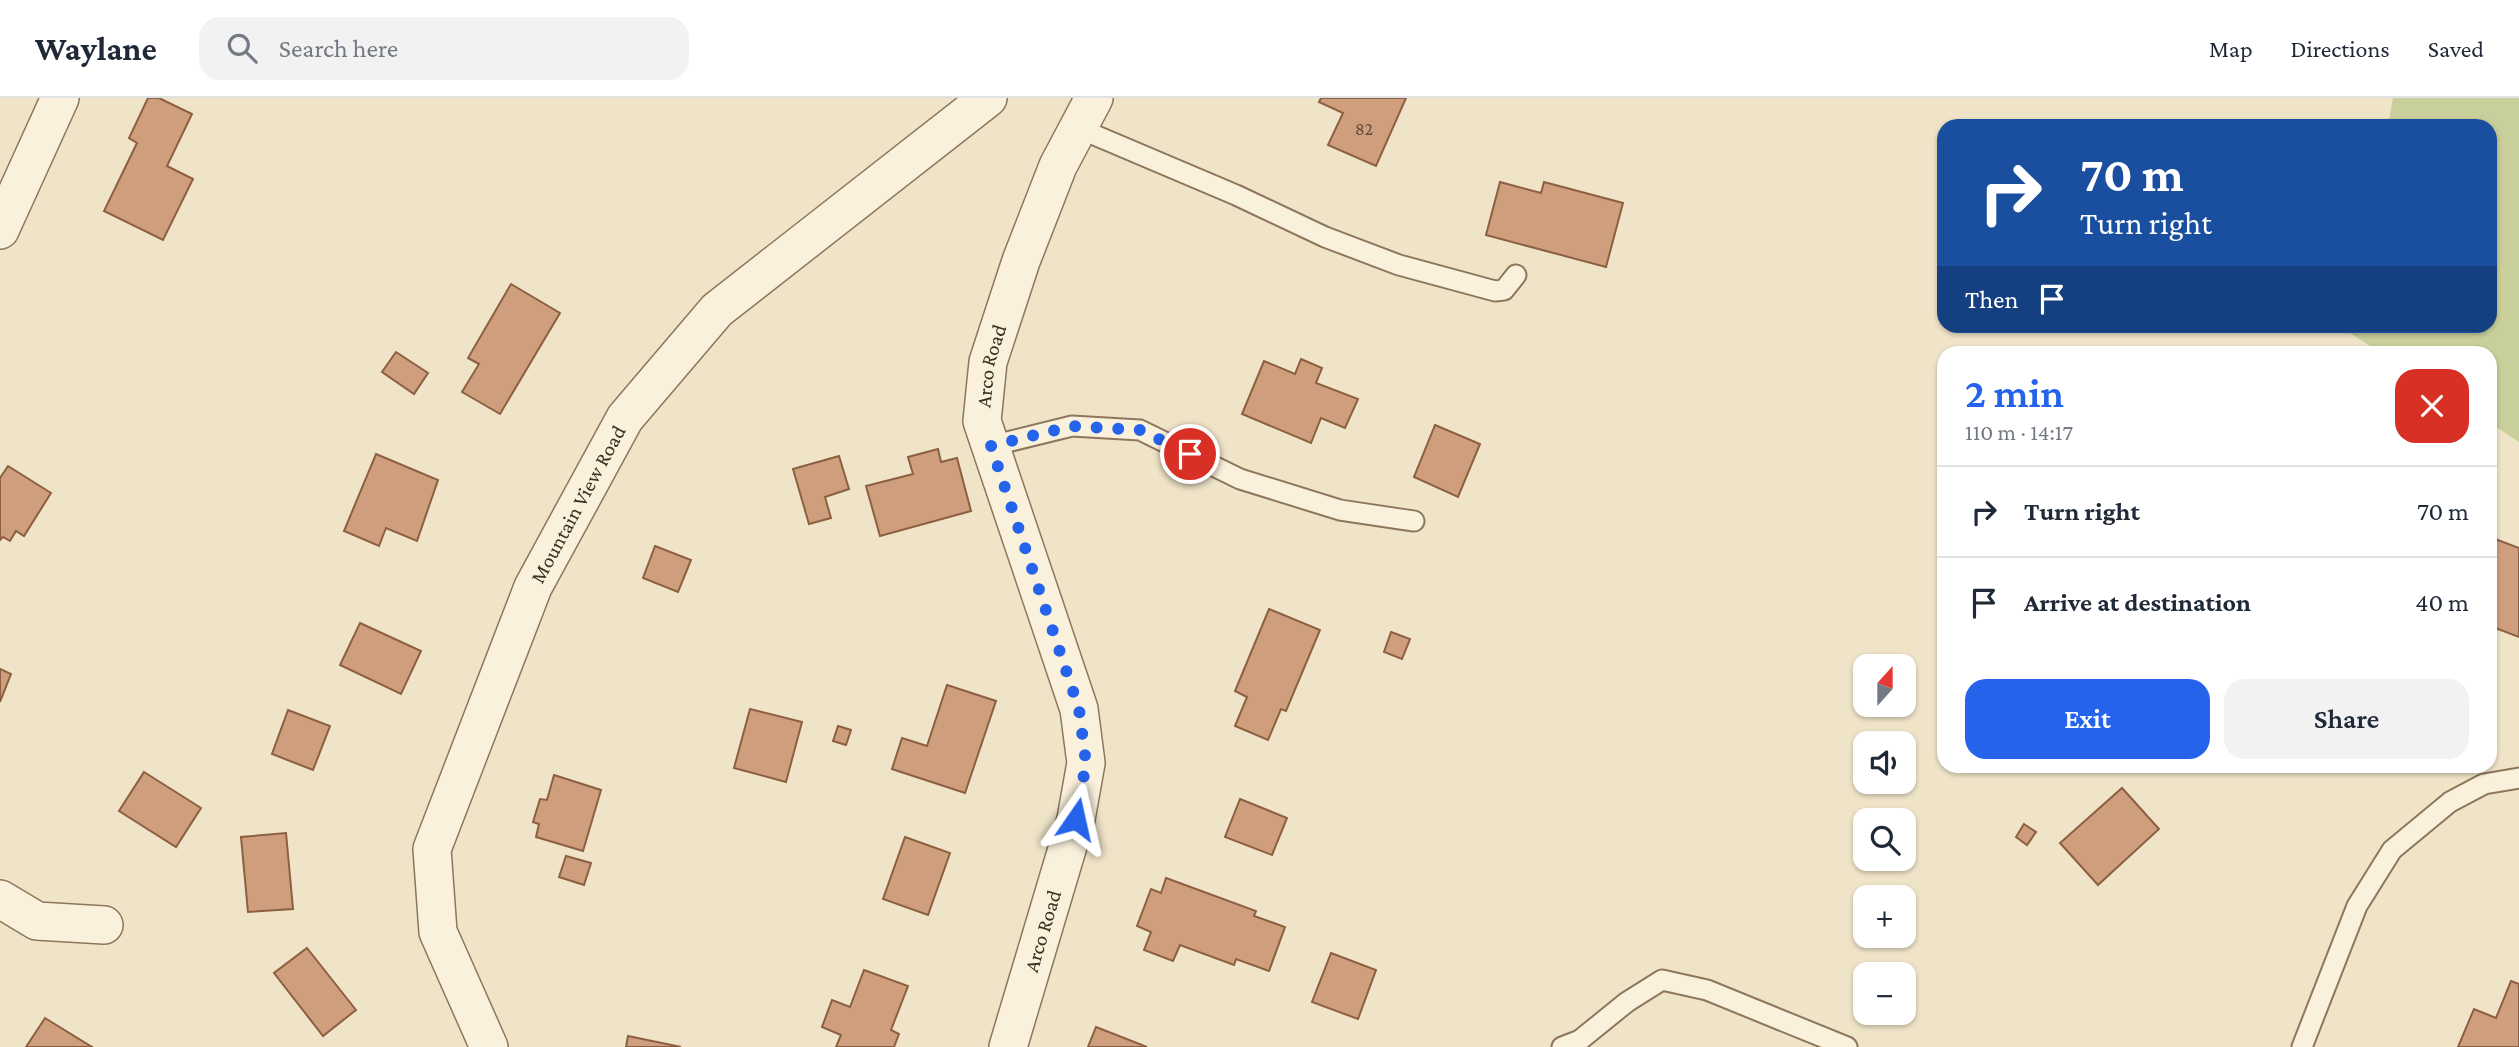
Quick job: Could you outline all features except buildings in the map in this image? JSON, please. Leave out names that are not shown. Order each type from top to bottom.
[{"type":"street","points":[[0,230],[60,98]]},
{"type":"street","name":"Mountain View Road","points":[[489,1047],[438,932],[432,849],[533,587],[625,418],[717,310],[988,98]]},
{"type":"street","name":"Arco Road","points":[[1008,1047],[1076,819],[1086,763],[1079,709],[982,421],[988,362],[1021,261],[1058,166],[1086,113]]},
{"type":"street","points":[[0,900],[37,921],[104,925]]},
{"type":"lane","points":[[1086,113],[1236,195],[1325,237],[1399,265],[1495,291],[1504,290],[1516,275]]},
{"type":"lane","points":[[991,446],[1072,426],[1140,430],[1240,479],[1340,510],[1414,521]]},
{"type":"lane","points":[[2302,1047],[2357,906],[2392,850],[2450,802],[2484,784],[2519,778]]},
{"type":"lane","points":[[1562,1047],[1580,1040],[1627,1002],[1662,980],[1707,990],[1847,1047]]},
{"type":"green space","points":[[2393,98],[2519,98],[2519,442],[2497,428],[2497,346],[2370,346],[2350,333],[2497,333],[2497,119],[2389,119]]},
{"type":"route","points":[[1076,819],[1086,763],[1079,709],[991,446],[1072,426],[1140,430],[1190,454]]}]
